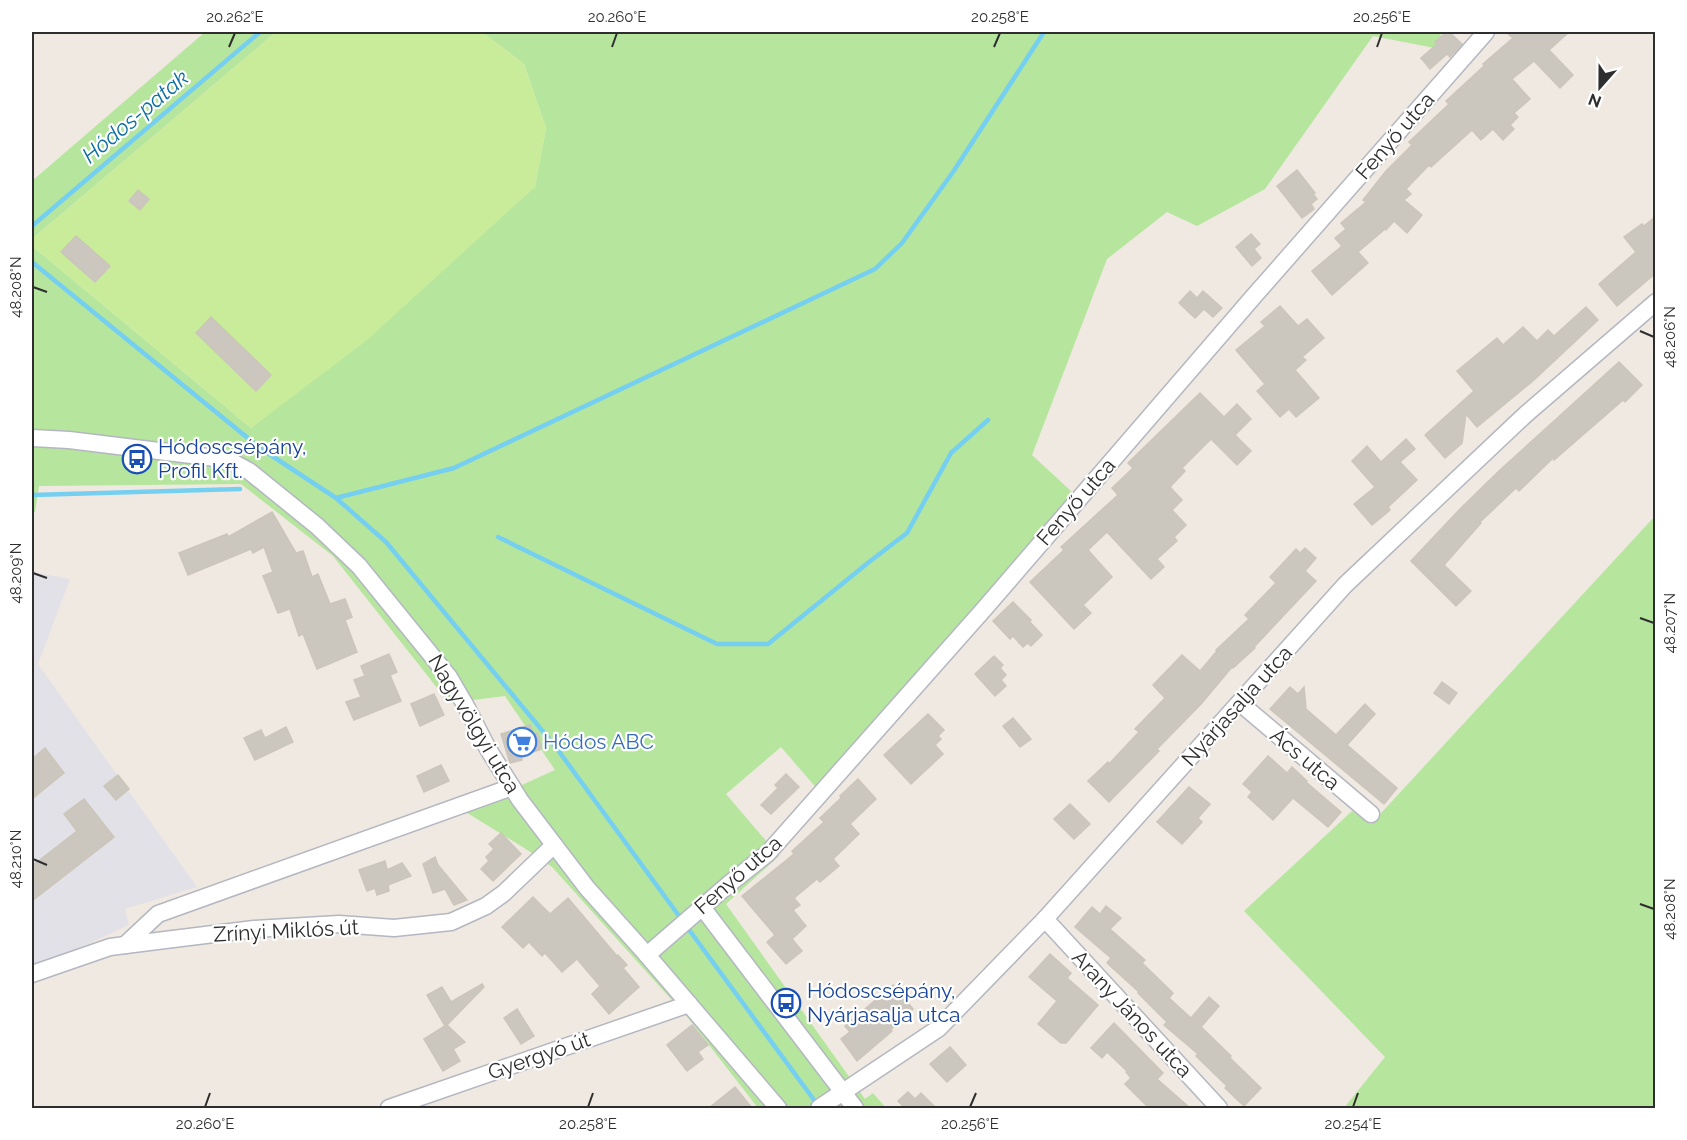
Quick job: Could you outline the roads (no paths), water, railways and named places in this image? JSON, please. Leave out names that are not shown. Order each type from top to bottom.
[{"type":"street","name":"Fenyő utca","points":[[647,955],[768,854],[1486,32]]},
{"type":"street","name":"Nyárjasalja utca","points":[[823,1106],[939,1028],[1044,919],[1345,585],[1526,415],[1656,302]]},
{"type":"street","name":"Nagyvölgyi utca","points":[[32,438],[216,458],[234,463],[249,471],[317,526],[359,566],[449,677],[488,749],[512,787],[587,888],[778,1108]]},
{"type":"street","name":"Ács utca","points":[[1240,703],[1371,814]]},
{"type":"street","points":[[125,945],[158,914],[512,787]]},
{"type":"street","name":"Zrínyi Miklós út","points":[[32,974],[110,947],[125,945],[254,929],[339,924],[394,928],[451,922],[486,906],[504,893],[554,845]]},
{"type":"street","points":[[690,918],[855,1108]]},
{"type":"street","name":"Arany János utca","points":[[1044,919],[1219,1108]]},
{"type":"street","name":"Gyergyó út","points":[[389,1108],[689,1004]]},
{"type":"waterway","name":"Hódos-patak","points":[[32,226],[260,32]]},
{"type":"waterway","points":[[336,498],[454,468],[875,269],[902,243],[953,172],[1044,32]]},
{"type":"waterway","points":[[32,262],[260,448],[336,498],[386,542],[555,746],[682,920]]},
{"type":"waterway","points":[[498,537],[717,644],[768,644],[907,533],[951,453],[988,420]]},
{"type":"waterway","points":[[32,495],[240,489]]},
{"type":"waterway","points":[[687,927],[817,1104]]},
{"type":"place","name":"Hódoscsépány, Profil Kft.","points":[[137,459]]},
{"type":"place","name":"Hódos ABC","points":[[522,742]]},
{"type":"place","name":"Hódoscsépány, Nyárjasalja utca","points":[[786,1003]]}]
